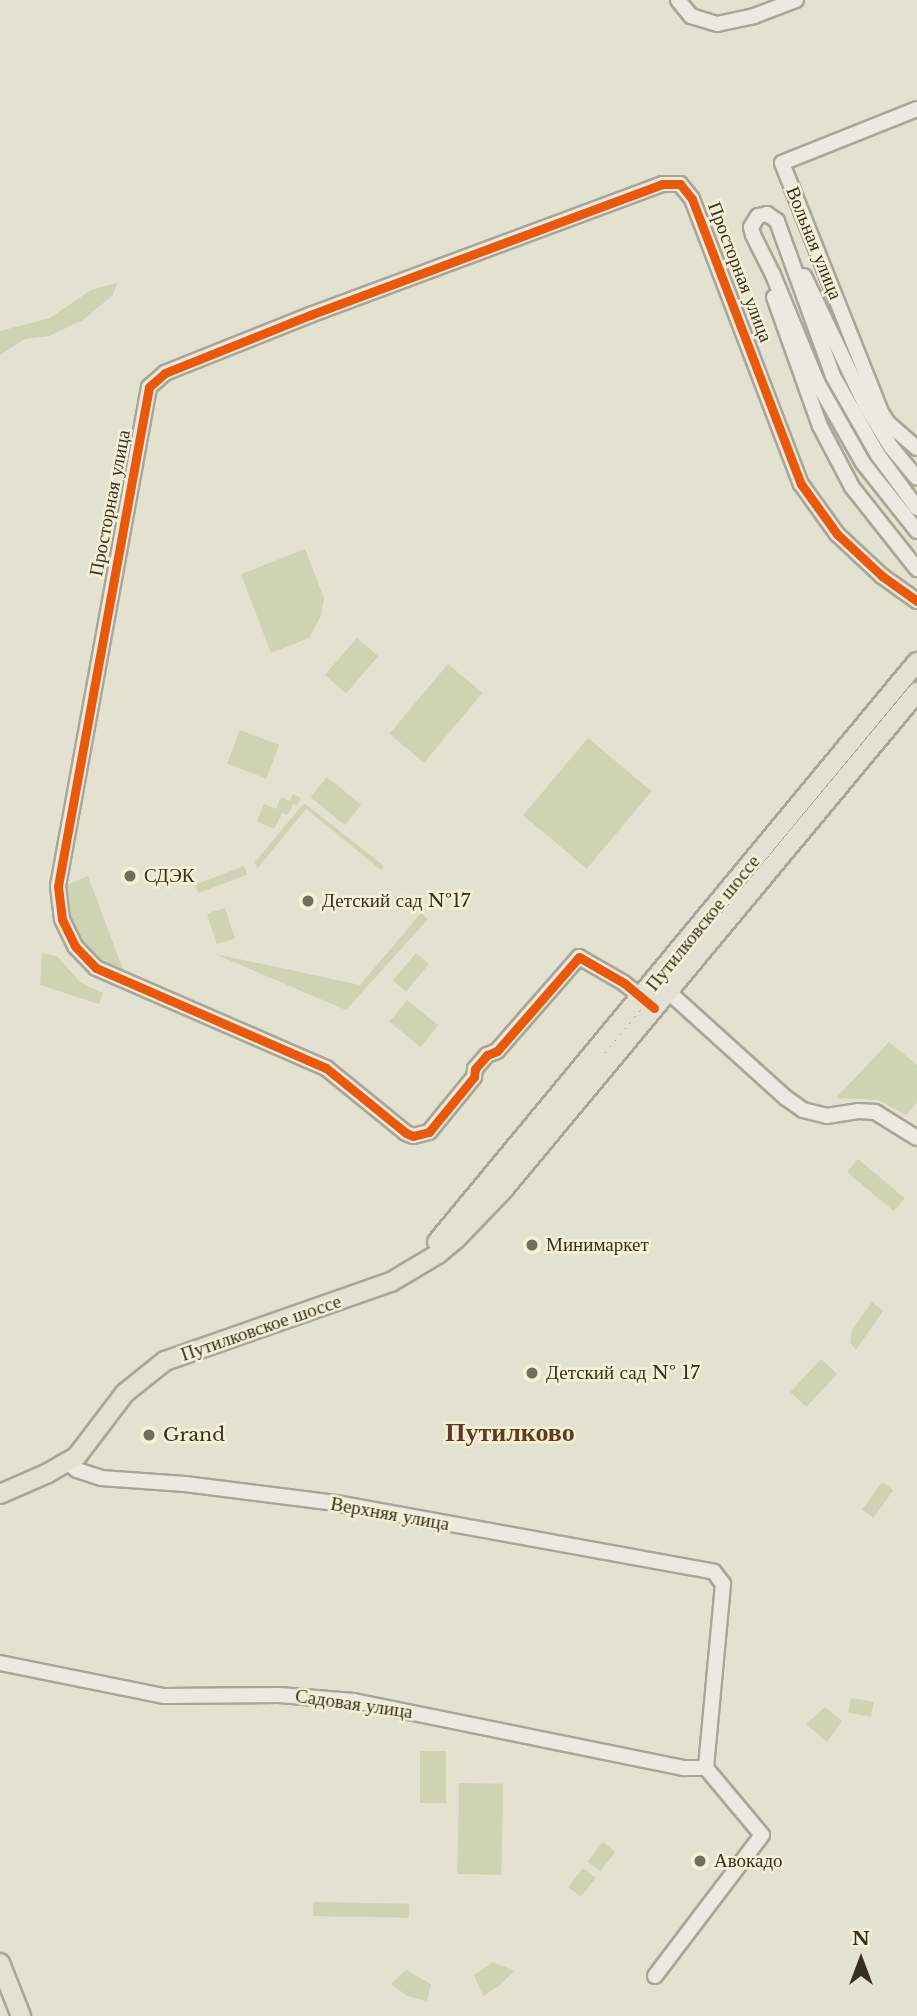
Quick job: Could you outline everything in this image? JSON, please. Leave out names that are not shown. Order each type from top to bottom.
[{"type":"main road","name":"Путилковское шоссе","points":[[662,986],[917,662]]},
{"type":"main road","name":"Путилковское шоссе","points":[[0,1494],[68,1463],[87,1444],[125,1393],[165,1361],[362,1294],[402,1276],[438,1254],[475,1221],[648,1002],[917,692]]},
{"type":"main road","points":[[0,1963],[21,2016]]},
{"type":"street","points":[[678,0],[691,16],[717,24],[754,16],[796,0]]},
{"type":"street","name":"Вольная улица","points":[[917,109],[782,163],[881,412],[888,423],[917,448]]},
{"type":"street","name":"Просторная улица","points":[[648,1002],[624,983],[579,957],[497,1051],[486,1055],[475,1069],[474,1077],[429,1132],[413,1136],[326,1068],[96,968],[75,946],[62,919],[58,886],[149,387],[164,373],[310,315],[662,184],[680,184],[692,199],[801,484],[837,534],[882,576],[917,601]]},
{"type":"street","points":[[917,478],[891,447],[866,406],[779,225],[771,215],[758,216],[751,227],[797,369],[820,426],[852,487],[917,569]]},
{"type":"street","points":[[779,225],[833,376],[878,455],[917,508]]},
{"type":"street","points":[[756,243],[838,423],[885,493],[917,531]]},
{"type":"street","points":[[662,986],[786,1098],[803,1110],[827,1116],[875,1112],[917,1138]]},
{"type":"street","name":"Верхняя улица","points":[[68,1463],[76,1470],[101,1478],[185,1484],[336,1503],[714,1572],[723,1584],[706,1768]]},
{"type":"street","name":"Садовая улица","points":[[0,1663],[164,1696],[279,1695],[354,1701],[684,1768],[706,1768]]},
{"type":"street","points":[[655,1976],[762,1835],[706,1768]]},
{"type":"green space","points":[[117,283],[113,295],[83,320],[49,336],[25,339],[0,355],[0,331],[50,318],[91,290]]},
{"type":"green space","points":[[305,549],[324,598],[321,615],[309,638],[271,653],[241,574]]},
{"type":"green space","points":[[357,638],[378,656],[346,693],[325,675]]},
{"type":"green space","points":[[448,664],[482,693],[424,763],[390,734]]},
{"type":"green space","points":[[240,730],[279,745],[266,779],[227,764]]},
{"type":"green space","points":[[588,738],[652,791],[587,869],[523,815]]},
{"type":"green space","points":[[327,777],[361,805],[345,825],[311,797]]},
{"type":"green space","points":[[293,794],[301,798],[297,805],[293,804],[288,815],[282,813],[274,829],[257,821],[264,804],[276,809],[281,797],[290,801]]},
{"type":"green space","points":[[304,803],[384,866],[381,870],[306,809],[257,869],[255,862]]},
{"type":"green space","points":[[244,866],[247,874],[199,893],[195,885]]},
{"type":"green space","points":[[88,876],[125,975],[86,952],[72,929],[67,911],[66,885]]},
{"type":"green space","points":[[225,908],[235,938],[217,944],[207,914]]},
{"type":"green space","points":[[421,913],[428,919],[346,1010],[215,954],[360,985]]},
{"type":"green space","points":[[42,953],[57,956],[80,982],[103,993],[99,1004],[40,985]]},
{"type":"green space","points":[[416,953],[429,964],[406,992],[393,981]]},
{"type":"green space","points":[[407,1000],[438,1025],[420,1047],[389,1022]]},
{"type":"green space","points":[[889,1042],[917,1065],[917,1102],[906,1115],[878,1100],[836,1098]]},
{"type":"green space","points":[[858,1159],[905,1198],[894,1211],[847,1172]]},
{"type":"green space","points":[[872,1302],[883,1311],[856,1350],[850,1343],[852,1330]]},
{"type":"green space","points":[[821,1359],[837,1374],[806,1407],[790,1392]]},
{"type":"green space","points":[[882,1482],[893,1490],[873,1518],[862,1510]]},
{"type":"green space","points":[[851,1698],[874,1702],[871,1717],[848,1713]]},
{"type":"green space","points":[[825,1707],[842,1721],[827,1742],[806,1724]]},
{"type":"green space","points":[[420,1751],[446,1751],[446,1803],[420,1803]]},
{"type":"green space","points":[[459,1783],[503,1784],[501,1875],[457,1874]]},
{"type":"green space","points":[[603,1842],[616,1852],[600,1872],[588,1862]]},
{"type":"green space","points":[[583,1868],[596,1878],[581,1897],[568,1887]]},
{"type":"green space","points":[[313,1902],[409,1904],[409,1918],[313,1916]]},
{"type":"green space","points":[[493,1962],[514,1971],[500,1985],[483,1996],[474,1975]]},
{"type":"green space","points":[[406,1970],[431,1984],[427,2001],[407,1996],[391,1984]]},
{"type":"cycle path","points":[[654,1008],[624,983],[579,957],[497,1051],[487,1055],[475,1069],[474,1077],[429,1132],[413,1136],[326,1068],[96,968],[75,946],[62,919],[58,886],[149,387],[165,373],[310,315],[662,184],[680,184],[692,199],[801,484],[837,534],[882,576],[917,601]]},
{"type":"place","name":"СДЭК","points":[[130,876]]},
{"type":"place","name":"Детский сад №17","points":[[308,901]]},
{"type":"place","name":"Минимаркет","points":[[532,1245]]},
{"type":"place","name":"Детский сад № 17","points":[[532,1373]]},
{"type":"place","name":"Grand","points":[[149,1435]]},
{"type":"place","name":"Авокадо","points":[[700,1861]]},
{"type":"district","name":"Путилково","points":[[510,1433]]}]
